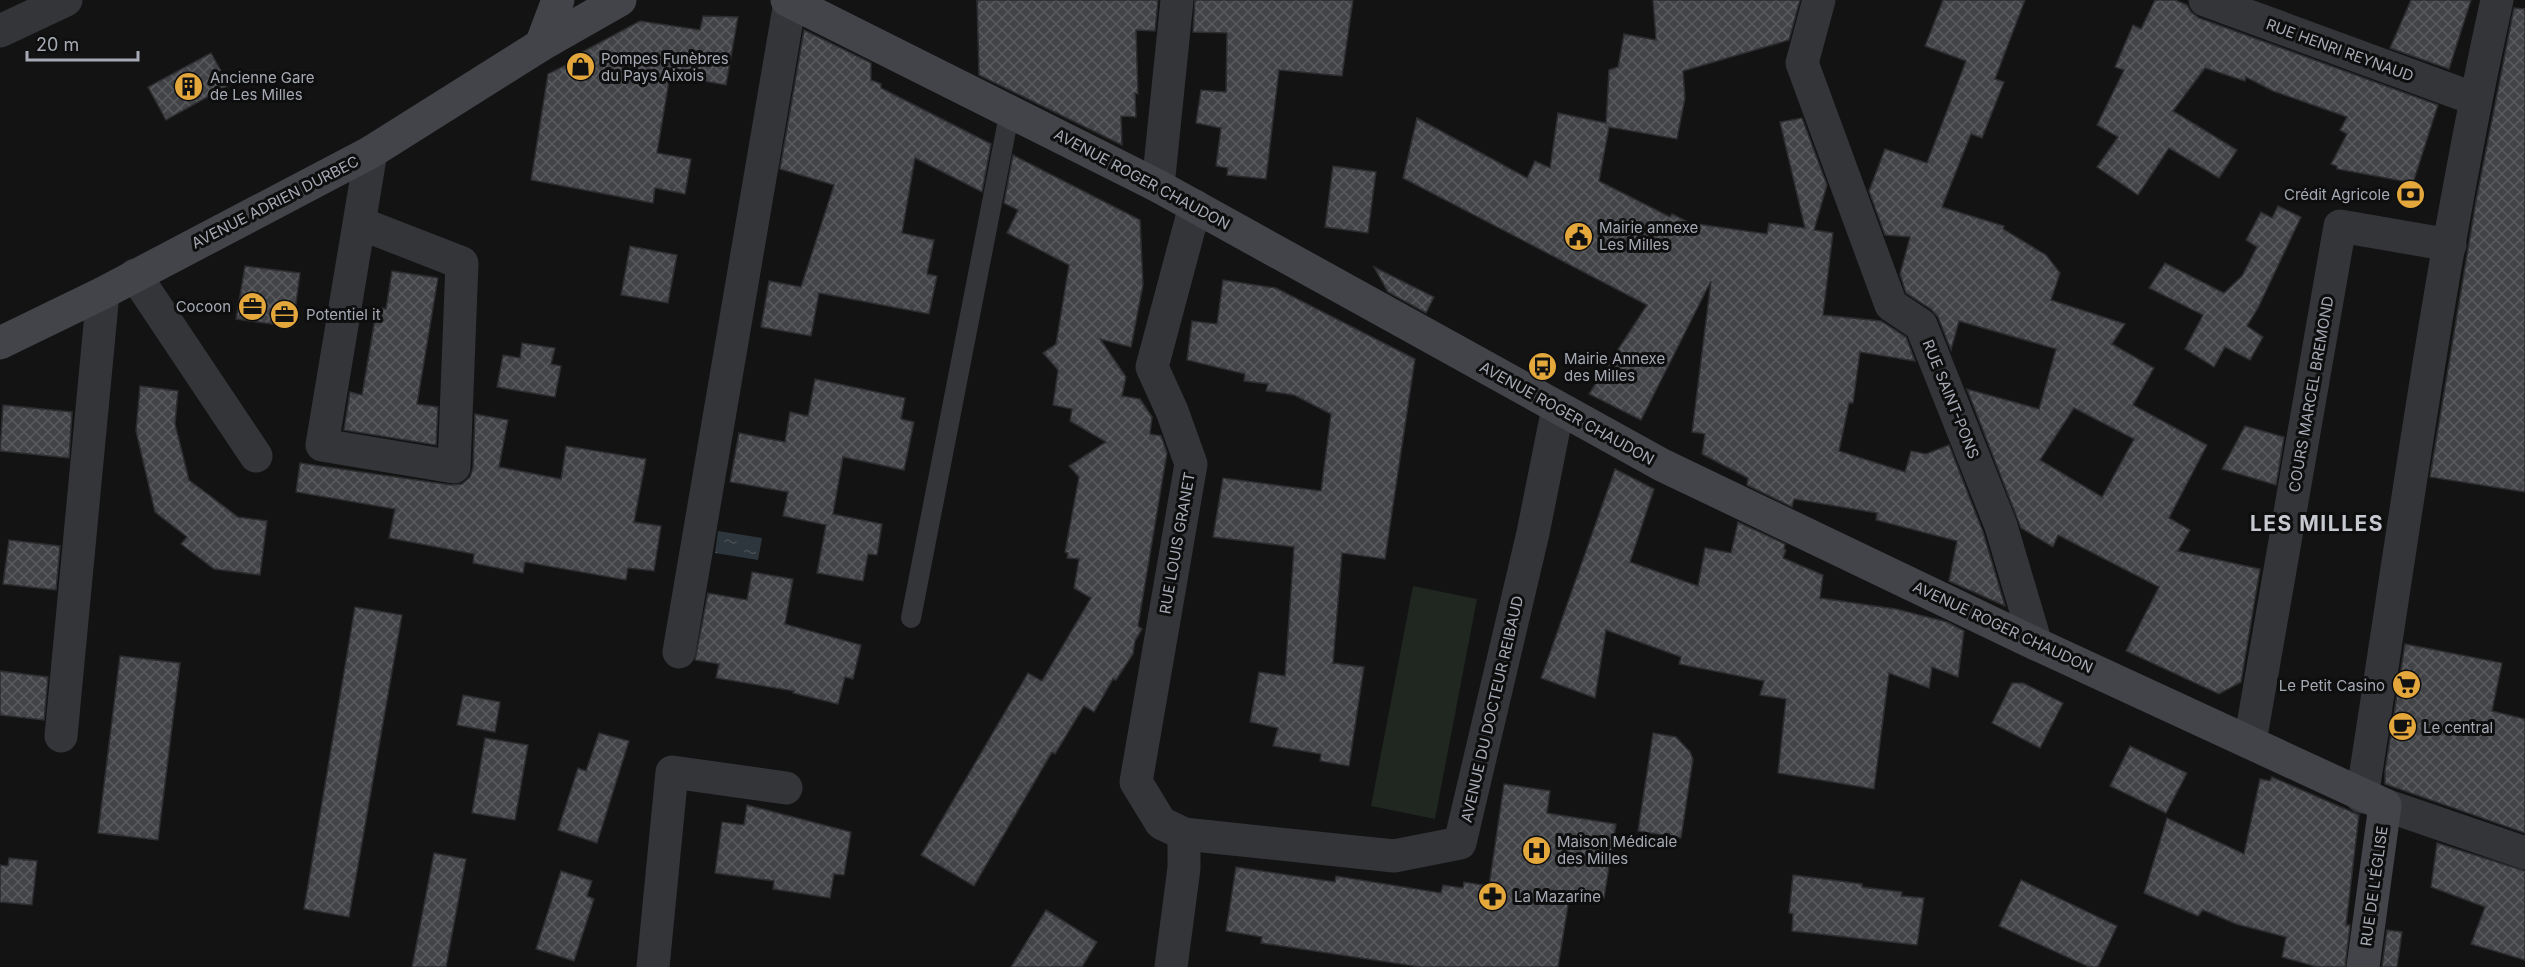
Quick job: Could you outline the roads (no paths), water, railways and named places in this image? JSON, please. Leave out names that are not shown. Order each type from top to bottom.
[{"type":"street","points":[[0,31],[66,0]]},
{"type":"street","points":[[541,45],[558,0]]},
{"type":"street","name":"AVENUE ADRIEN DURBEC","points":[[0,343],[103,293],[371,152],[541,45],[620,0]]},
{"type":"street","points":[[1158,186],[1177,0]]},
{"type":"street","name":"RUE SAINT-PONS","points":[[1819,0],[1802,63],[1892,305],[1921,325],[2001,526],[2036,644]]},
{"type":"street","name":"RUE HENRI REYNAUD","points":[[2205,0],[2475,99]]},
{"type":"street","points":[[2497,0],[2475,99],[2450,245],[2374,801],[2525,853]]},
{"type":"street","points":[[679,652],[789,1]]},
{"type":"street","name":"AVENUE ROGER CHAUDON","points":[[789,1],[1158,186],[1662,465],[2036,644],[2374,801]]},
{"type":"street","points":[[358,224],[462,263],[454,466],[322,445],[358,224],[371,152]]},
{"type":"street","name":"RUE LOUIS GRANET","points":[[1184,834],[1161,823],[1136,782],[1191,464],[1172,411],[1152,367],[1195,206]]},
{"type":"street","name":"COURS MARCEL BREMOND","points":[[2250,742],[2340,226],[2450,245]]},
{"type":"street","points":[[135,275],[256,456]]},
{"type":"street","points":[[61,736],[103,293]]},
{"type":"street","name":"AVENUE DU DOCTEUR REIBAUD","points":[[1184,834],[1394,856],[1460,843],[1533,533],[1558,408]]},
{"type":"street","points":[[653,967],[672,772],[786,788]]},
{"type":"street","name":"RUE DE L'ÉGLISE","points":[[2363,967],[2374,801]]},
{"type":"street","points":[[1171,967],[1184,868],[1184,834]]},
{"type":"lane","points":[[910,618],[1010,110]]},
{"type":"water","points":[[718,531],[762,538],[758,560],[715,553]]},
{"type":"place","name":"Pompes Funèbres du Pays Aixois","points":[[580,67]]},
{"type":"place","name":"Ancienne Gare de Les Milles","points":[[189,86]]},
{"type":"place","name":"Crédit Agricole","points":[[2411,194]]},
{"type":"place","name":"Mairie annexe Les Milles","points":[[1578,236]]},
{"type":"place","name":"Cocoon","points":[[252,306]]},
{"type":"place","name":"Potentiel it","points":[[285,314]]},
{"type":"place","name":"Mairie Annexe des Milles","points":[[1543,367]]},
{"type":"place","name":"Le Petit Casino","points":[[2406,685]]},
{"type":"place","name":"Le central","points":[[2402,727]]},
{"type":"place","name":"Maison Médicale des Milles","points":[[1536,850]]},
{"type":"place","name":"La Mazarine","points":[[1493,896]]},
{"type":"district","name":"LES MILLES","points":[[2317,523]]}]
